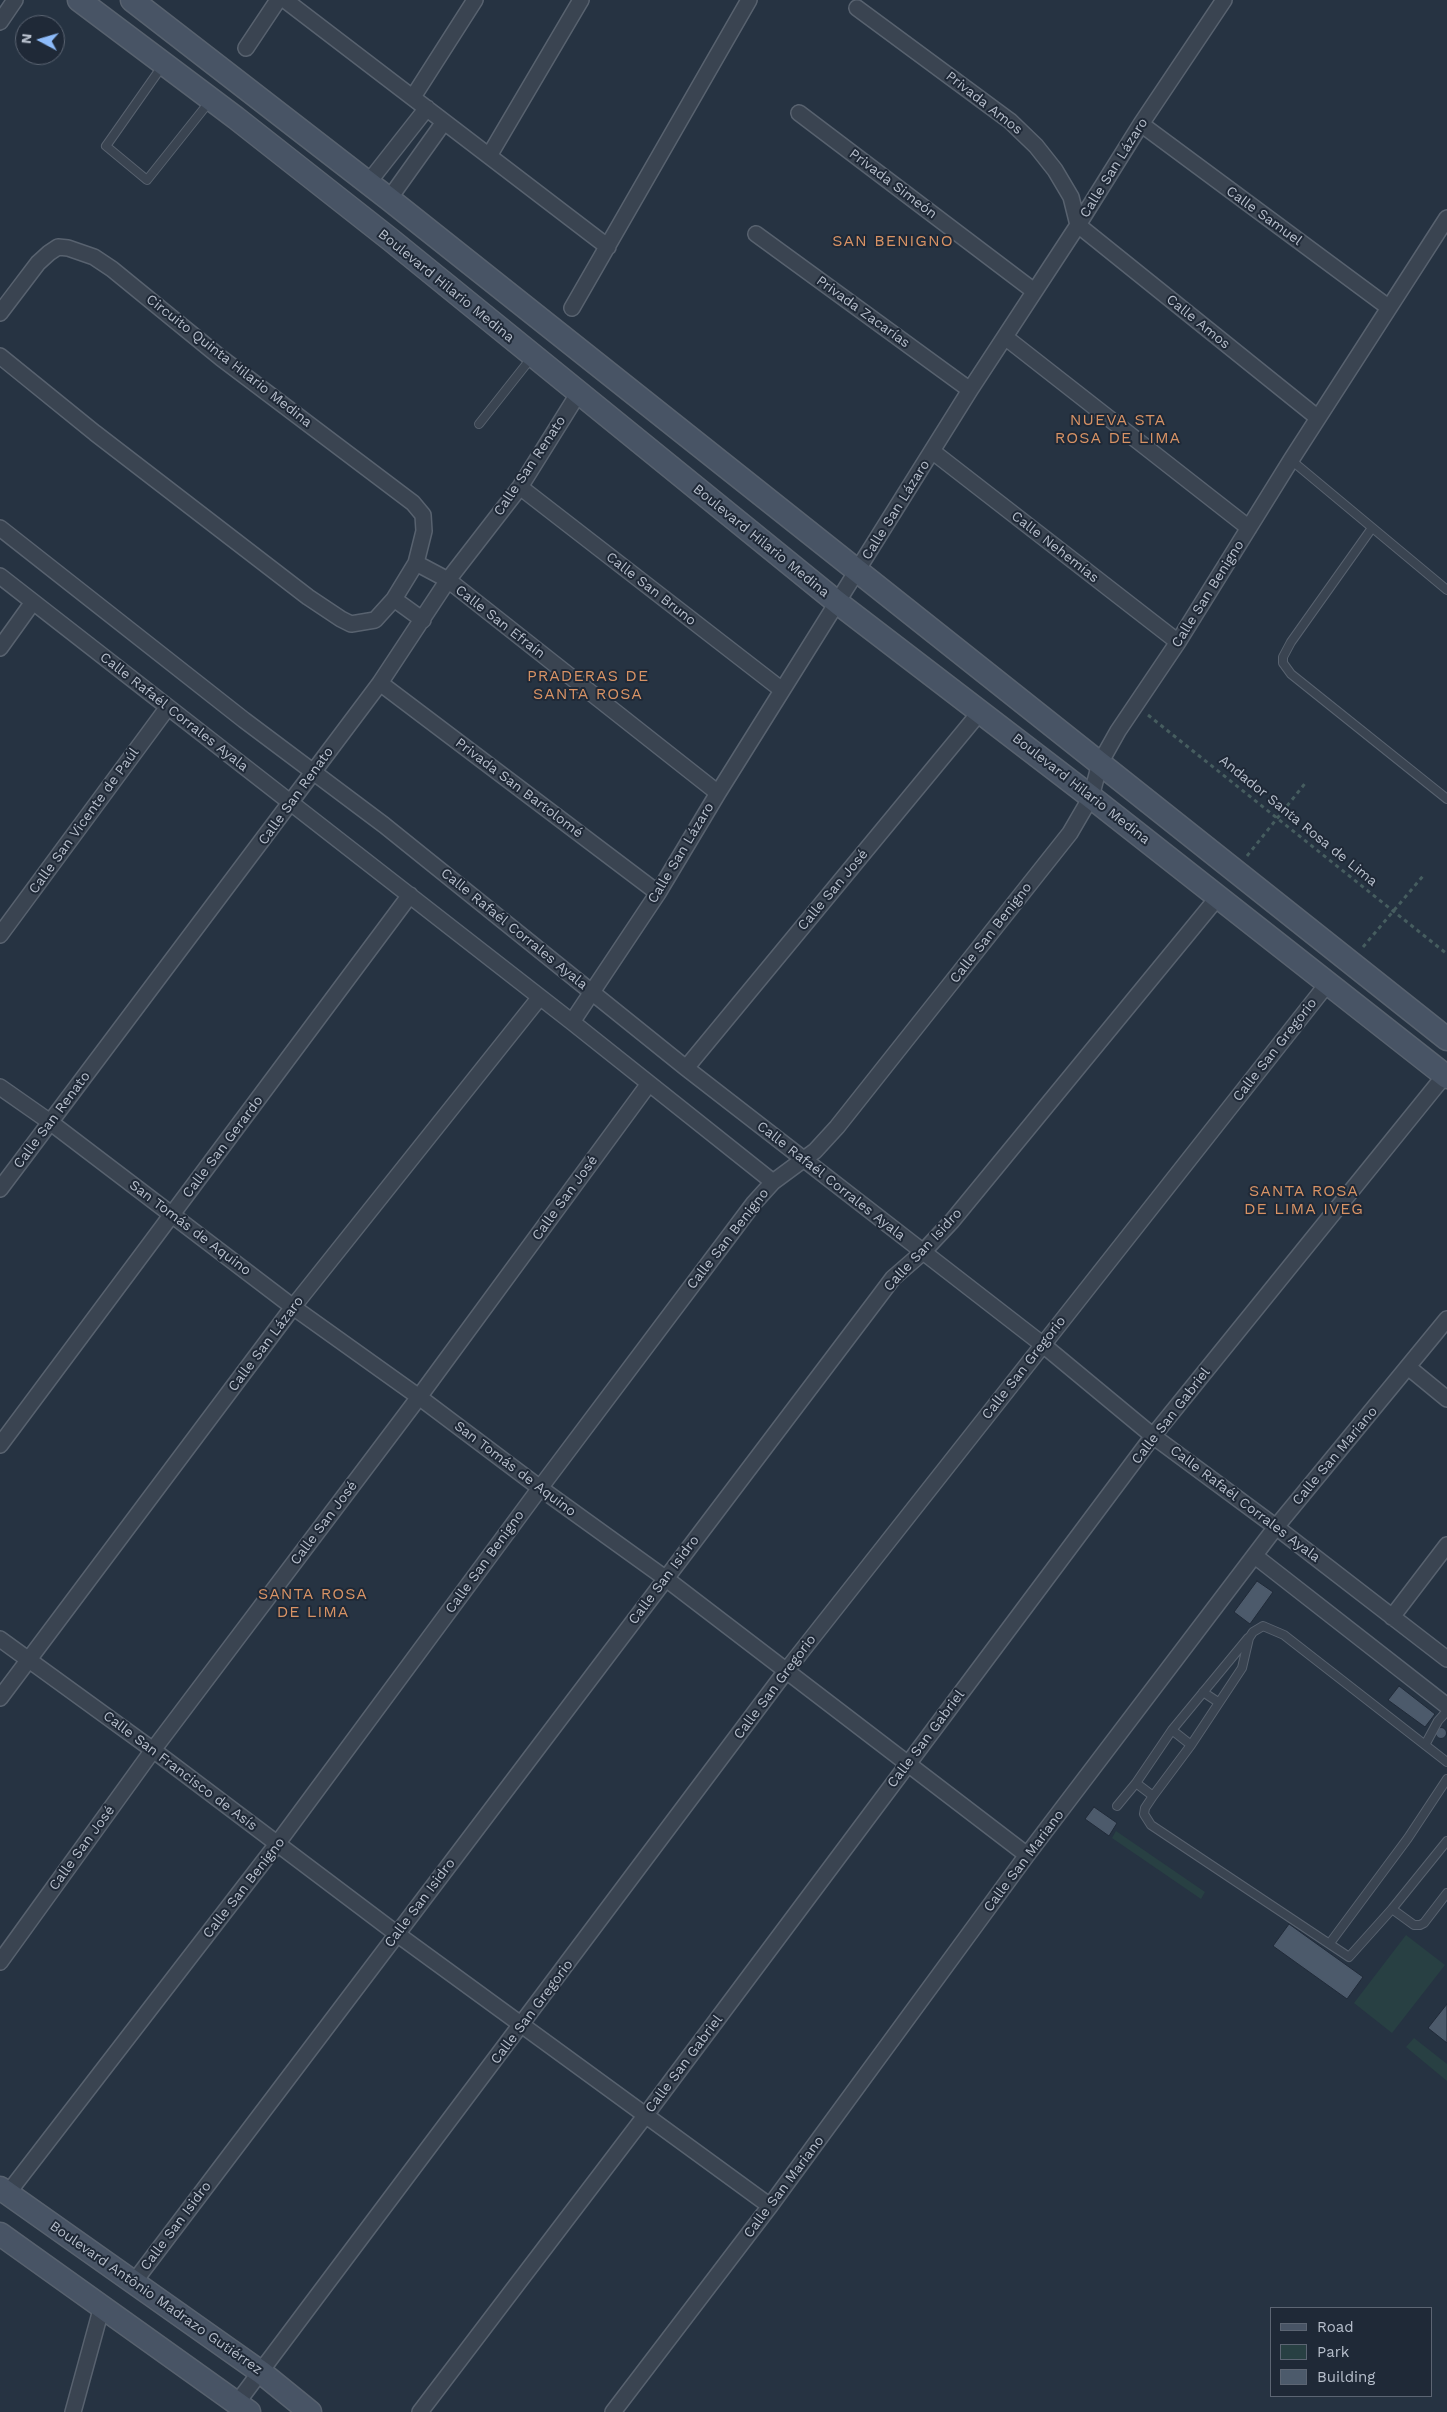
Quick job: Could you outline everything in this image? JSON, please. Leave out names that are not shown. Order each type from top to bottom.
[{"type":"main road","name":"Boulevard Hilario Medina","points":[[79,0],[212,100],[391,240],[838,604],[1091,797],[1446,1076]]},
{"type":"main road","points":[[132,0],[389,199],[1447,1038]]},
{"type":"main road","name":"Boulevard Antônio Madrazo Gutiérrez","points":[[4,2191],[262,2372],[310,2412]]},
{"type":"main road","points":[[0,2234],[243,2407]]},
{"type":"street","points":[[0,22],[15,0]]},
{"type":"street","points":[[246,48],[278,0]]},
{"type":"street","points":[[285,0],[608,247]]},
{"type":"street","points":[[413,97],[475,0]]},
{"type":"street","points":[[489,156],[581,0]]},
{"type":"street","points":[[572,308],[749,0]]},
{"type":"street","name":"Calle San Lázaro","points":[[572,1022],[658,893],[718,793],[838,604],[970,390],[1078,225],[1140,124],[1224,0]]},
{"type":"street","name":"Privada Amos","points":[[857,8],[1010,121],[1036,146],[1055,170],[1071,198],[1078,225]]},
{"type":"street","points":[[368,183],[427,108]]},
{"type":"street","name":"Privada Simeón","points":[[799,113],[1034,291]]},
{"type":"street","points":[[389,199],[444,122]]},
{"type":"street","name":"Calle Samuel","points":[[1140,124],[1388,307]]},
{"type":"street","name":"Calle San Benigno","points":[[4,2191],[277,1844],[540,1488],[754,1203],[773,1182],[804,1160],[837,1128],[1070,833],[1091,797],[1100,763],[1118,731],[1178,642],[1388,307],[1447,218]]},
{"type":"street","name":"Calle Amos","points":[[1078,225],[1318,418]]},
{"type":"street","name":"Privada Zacarías","points":[[756,234],[970,390]]},
{"type":"street","name":"Circuito Quinta Hilario Medina","points":[[0,312],[48,252],[58,247],[68,248],[94,257],[112,268],[221,358],[413,503],[422,515],[424,531],[416,563],[394,599],[375,620],[363,624],[351,624],[327,611],[95,433],[0,356]]},
{"type":"street","points":[[1005,337],[1249,528]]},
{"type":"street","name":"Calle San Renato","points":[[0,1189],[292,804],[314,771],[380,684],[448,580],[520,487],[578,394]]},
{"type":"street","name":"Calle Nehemías","points":[[932,451],[1178,642]]},
{"type":"street","name":"Calle San Bruno","points":[[520,487],[782,690]]},
{"type":"street","name":"Calle Rafaél Corrales Ayala","points":[[0,528],[244,720],[314,771],[686,1068],[1042,1344],[1153,1436],[1276,1527],[1447,1659]]},
{"type":"street","points":[[416,563],[448,580]]},
{"type":"street","name":"Calle Rafaél Corrales Ayala","points":[[0,576],[572,1022],[648,1085],[773,1182]]},
{"type":"street","name":"Calle San Efraín","points":[[448,580],[718,793]]},
{"type":"street","points":[[394,599],[423,620]]},
{"type":"street","points":[[0,648],[33,602]]},
{"type":"street","name":"Privada San Bartolomé","points":[[380,684],[658,893]]},
{"type":"street","name":"Calle San Vicente de Paúl","points":[[0,935],[168,707]]},
{"type":"street","name":"Calle San José","points":[[686,1068],[980,712]]},
{"type":"street","name":"Calle San Gerardo","points":[[0,1445],[410,895]]},
{"type":"street","name":"Calle San Isidro","points":[[134,2282],[893,1278],[923,1252],[952,1222],[1218,897]]},
{"type":"street","name":"Calle San Gregorio","points":[[243,2407],[262,2372],[786,1670],[1328,983]]},
{"type":"street","name":"Calle San Lázaro","points":[[0,1698],[293,1307],[540,997]]},
{"type":"street","name":"Calle San Gabriel","points":[[420,2412],[645,2116],[1153,1436],[1446,1076]]},
{"type":"street","name":"Calle San José","points":[[0,1962],[153,1750],[419,1397],[648,1085]]},
{"type":"street","name":"San Tomás de Aquino","points":[[0,1087],[50,1122],[293,1307],[665,1578],[908,1762],[1027,1855]]},
{"type":"street","name":"Calle San Mariano","points":[[613,2412],[770,2206],[1027,1855],[1276,1527],[1447,1319]]},
{"type":"street","points":[[1408,1367],[1447,1399]]},
{"type":"street","points":[[1392,1617],[1447,1545]]},
{"type":"street","points":[[1255,1556],[1447,1706]]},
{"type":"street","name":"Calle San Francisco de Asís","points":[[0,1639],[153,1750],[397,1934],[770,2206]]},
{"type":"street","points":[[73,2412],[102,2306]]},
{"type":"lane","points":[[164,64],[106,146],[147,180],[212,100]]},
{"type":"lane","points":[[479,424],[532,356]]},
{"type":"lane","points":[[1291,460],[1447,590]]},
{"type":"lane","points":[[1372,528],[1291,642],[1286,650],[1283,663],[1291,674],[1447,799]]},
{"type":"lane","points":[[1117,1806],[1136,1783],[1172,1730],[1230,1658],[1253,1632],[1263,1626],[1284,1635],[1447,1762]]},
{"type":"lane","points":[[1249,1638],[1242,1668],[1191,1745],[1145,1808],[1144,1814],[1151,1826],[1349,1957],[1352,1956],[1392,1909],[1447,1841]]},
{"type":"lane","points":[[1230,1658],[1242,1668]]},
{"type":"lane","points":[[1203,1692],[1218,1702]]},
{"type":"lane","points":[[1425,1745],[1438,1721],[1447,1712]]},
{"type":"lane","points":[[1172,1730],[1191,1745]]},
{"type":"lane","points":[[1330,1943],[1387,1868],[1447,1779]]},
{"type":"lane","points":[[1136,1783],[1153,1796]]},
{"type":"lane","points":[[1392,1909],[1414,1925],[1420,1925],[1424,1923],[1447,1893]]},
{"type":"path","name":"Andador Santa Rosa de Lima","points":[[1136,705],[1447,954]]},
{"type":"path","points":[[1234,871],[1307,781]]},
{"type":"path","points":[[1352,961],[1423,876]]},
{"type":"green space","points":[[1116,1831],[1205,1892],[1201,1899],[1112,1838]]},
{"type":"green space","points":[[1406,1935],[1445,1965],[1392,2033],[1354,2003]]},
{"type":"green space","points":[[1414,2038],[1447,2064],[1447,2081],[1406,2047]]},
{"type":"building","points":[[1257,1581],[1273,1592],[1250,1624],[1234,1612]]},
{"type":"building","points":[[1399,1686],[1435,1714],[1425,1727],[1388,1700]]},
{"type":"building","points":[[1441,1727],[1447,1733],[1441,1739],[1435,1733]]},
{"type":"building","points":[[1094,1807],[1117,1823],[1109,1836],[1085,1819]]},
{"type":"building","points":[[1289,1924],[1363,1977],[1347,1999],[1273,1946]]},
{"type":"building","points":[[1447,2004],[1447,2043],[1428,2028]]},
{"type":"district","name":"SAN BENIGNO","points":[[893,241]]},
{"type":"district","name":"NUEVA STA ROSA DE LIMA","points":[[1118,429]]},
{"type":"district","name":"PRADERAS DE SANTA ROSA","points":[[588,685]]},
{"type":"district","name":"SANTA ROSA DE LIMA IVEG","points":[[1304,1200]]},
{"type":"district","name":"SANTA ROSA DE LIMA","points":[[313,1603]]}]
